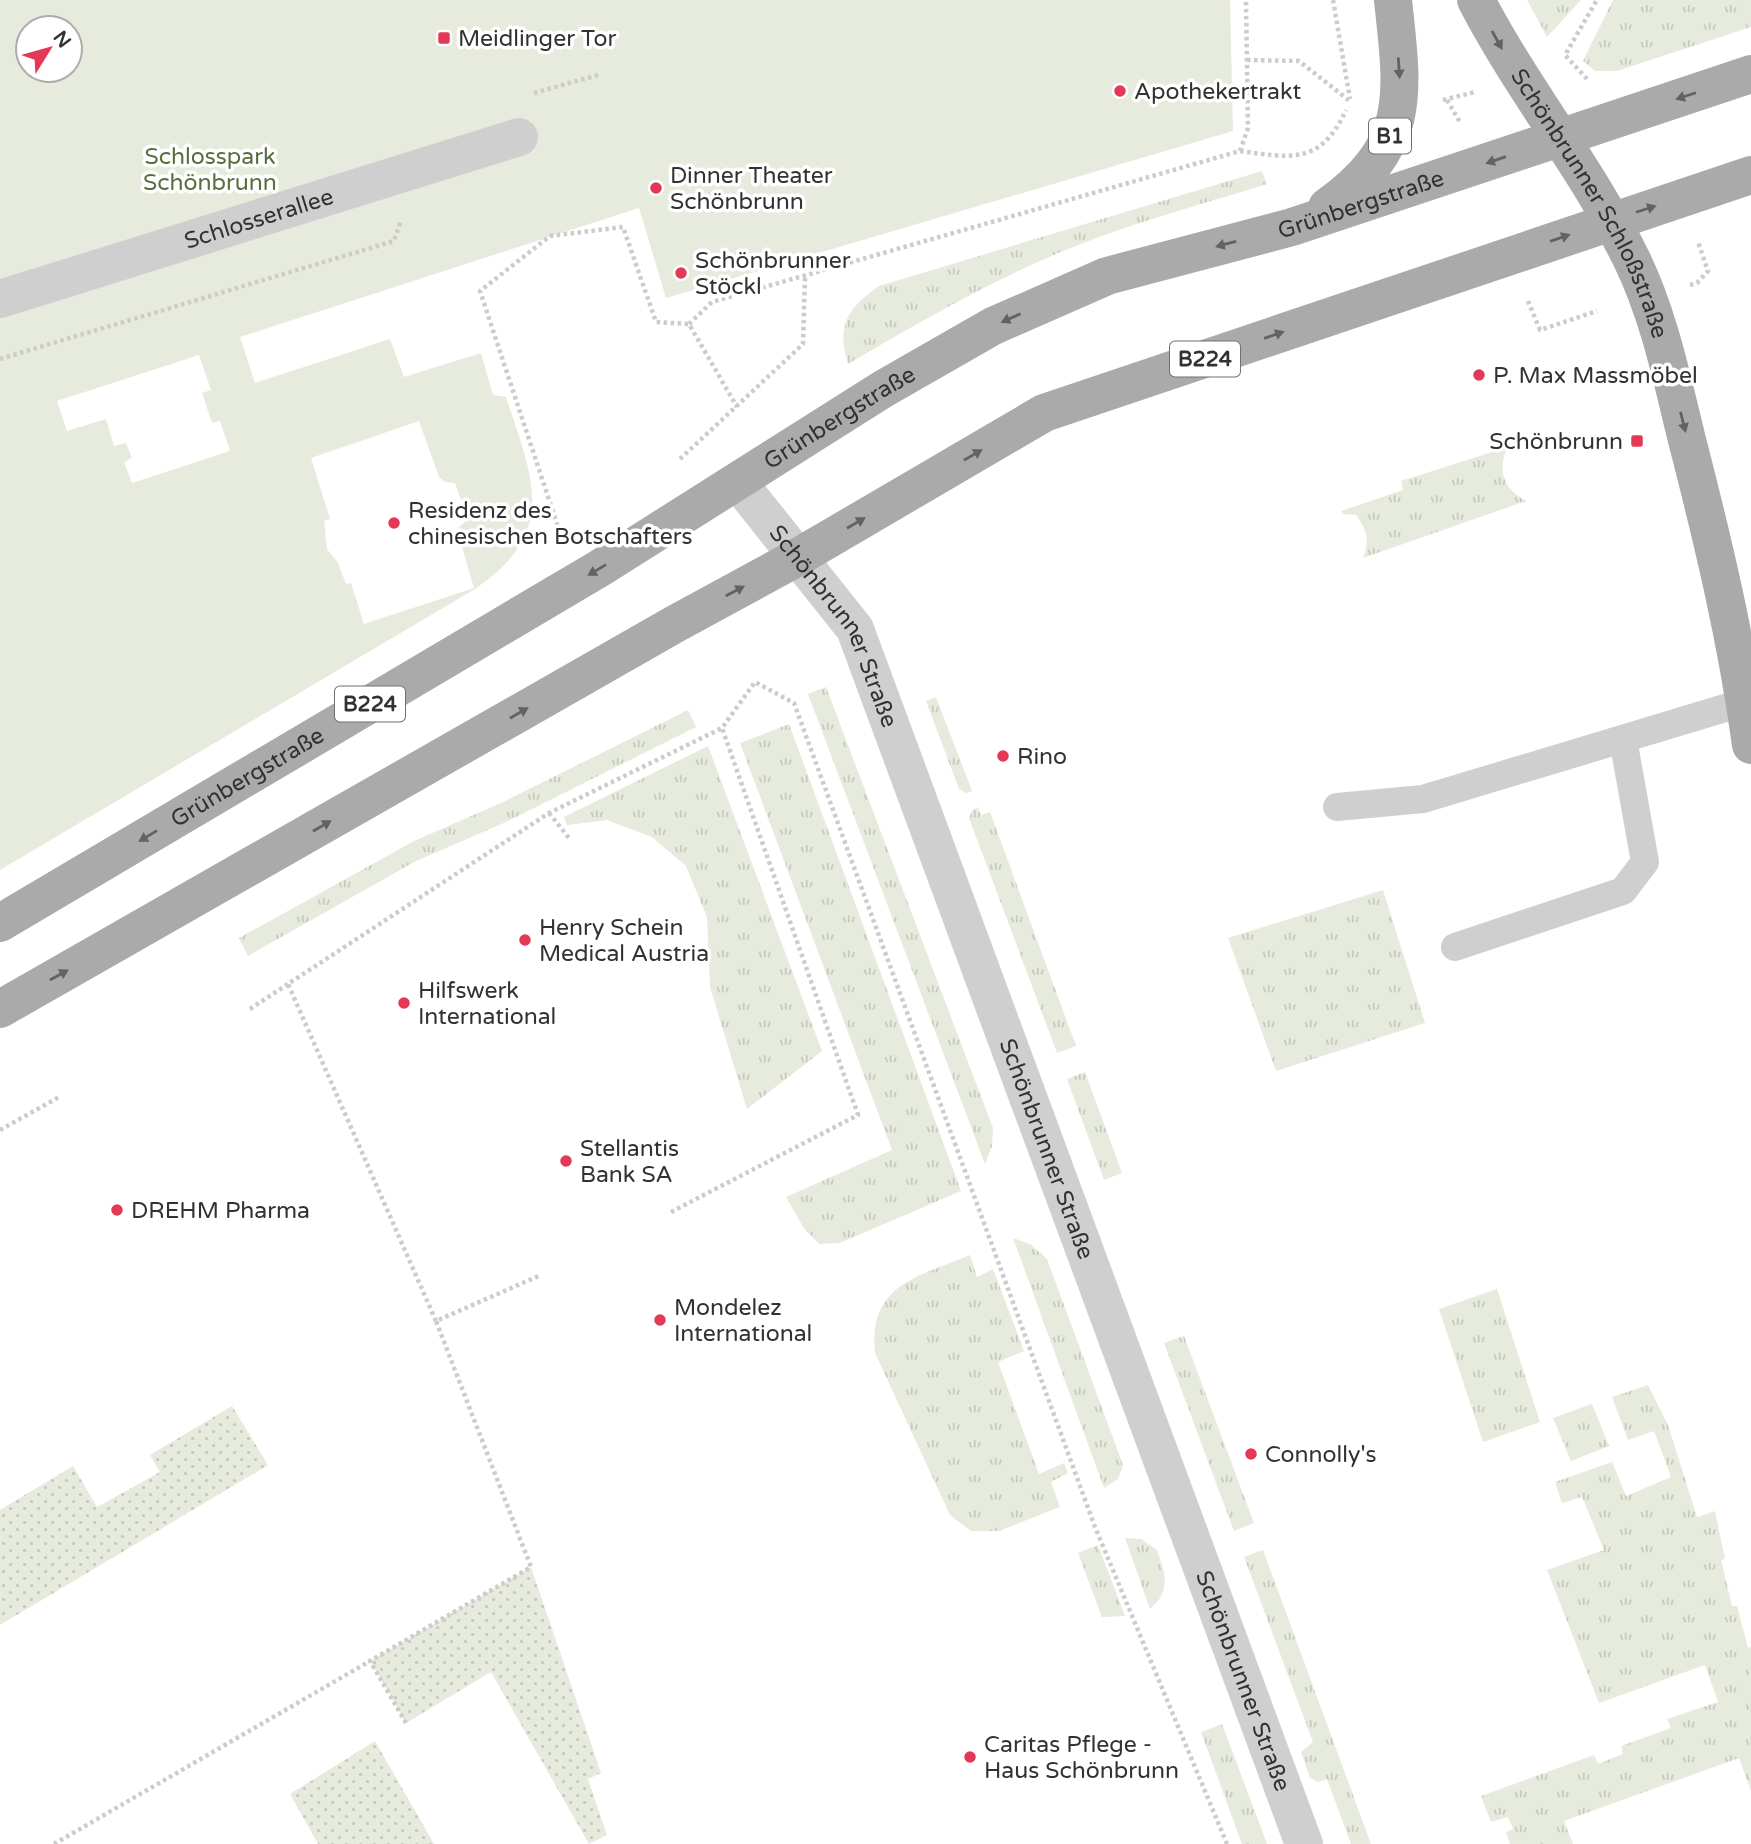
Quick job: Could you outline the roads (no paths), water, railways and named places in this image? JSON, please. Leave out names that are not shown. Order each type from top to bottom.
[{"type":"main road","name":"B1","points":[[1292,227],[1342,197],[1366,176],[1384,151],[1401,101],[1393,0]]},
{"type":"main road","name":"Schönbrunner Schloßstraße","points":[[1476,0],[1500,46],[1611,220],[1648,297],[1720,571],[1751,745]]},
{"type":"main road","name":"Grünbergstraße","points":[[0,923],[588,575],[883,390],[993,326],[1107,276],[1292,227],[1751,74]]},
{"type":"main road","name":"B224","points":[[0,1009],[1045,414],[1611,220],[1751,175]]},
{"type":"street","name":"Schlosserallee","points":[[0,299],[519,137]]},
{"type":"street","name":"Schönbrunner Straße","points":[[738,482],[855,629],[1304,1844]]},
{"type":"lane","points":[[1720,571],[1751,644]]},
{"type":"lane","points":[[1337,807],[1423,799],[1745,702]]},
{"type":"lane","points":[[1455,947],[1623,891],[1634,880],[1645,862],[1623,739]]},
{"type":"place","name":"Meidlinger Tor","points":[[444,38]]},
{"type":"place","name":"Apothekertrakt","points":[[1120,91]]},
{"type":"place","name":"Dinner Theater Schönbrunn","points":[[656,188]]},
{"type":"place","name":"Schönbrunner Stöckl","points":[[681,273]]},
{"type":"place","name":"P. Max Massmöbel","points":[[1479,375]]},
{"type":"place","name":"Schönbrunn","points":[[1637,441]]},
{"type":"place","name":"Residenz des chinesischen Botschafters","points":[[394,523]]},
{"type":"place","name":"Rino","points":[[1003,756]]},
{"type":"place","name":"Henry Schein Medical Austria","points":[[525,940]]},
{"type":"place","name":"Hilfswerk International","points":[[404,1003]]},
{"type":"place","name":"Stellantis Bank SA","points":[[566,1161]]},
{"type":"place","name":"DREHM Pharma","points":[[117,1210]]},
{"type":"place","name":"Mondelez International","points":[[660,1320]]},
{"type":"place","name":"Connolly's","points":[[1251,1454]]},
{"type":"place","name":"Caritas Pflege - Haus Schönbrunn","points":[[970,1757]]},
{"type":"park label","name":"Schlosspark Schönbrunn","points":[[210,169]]}]
